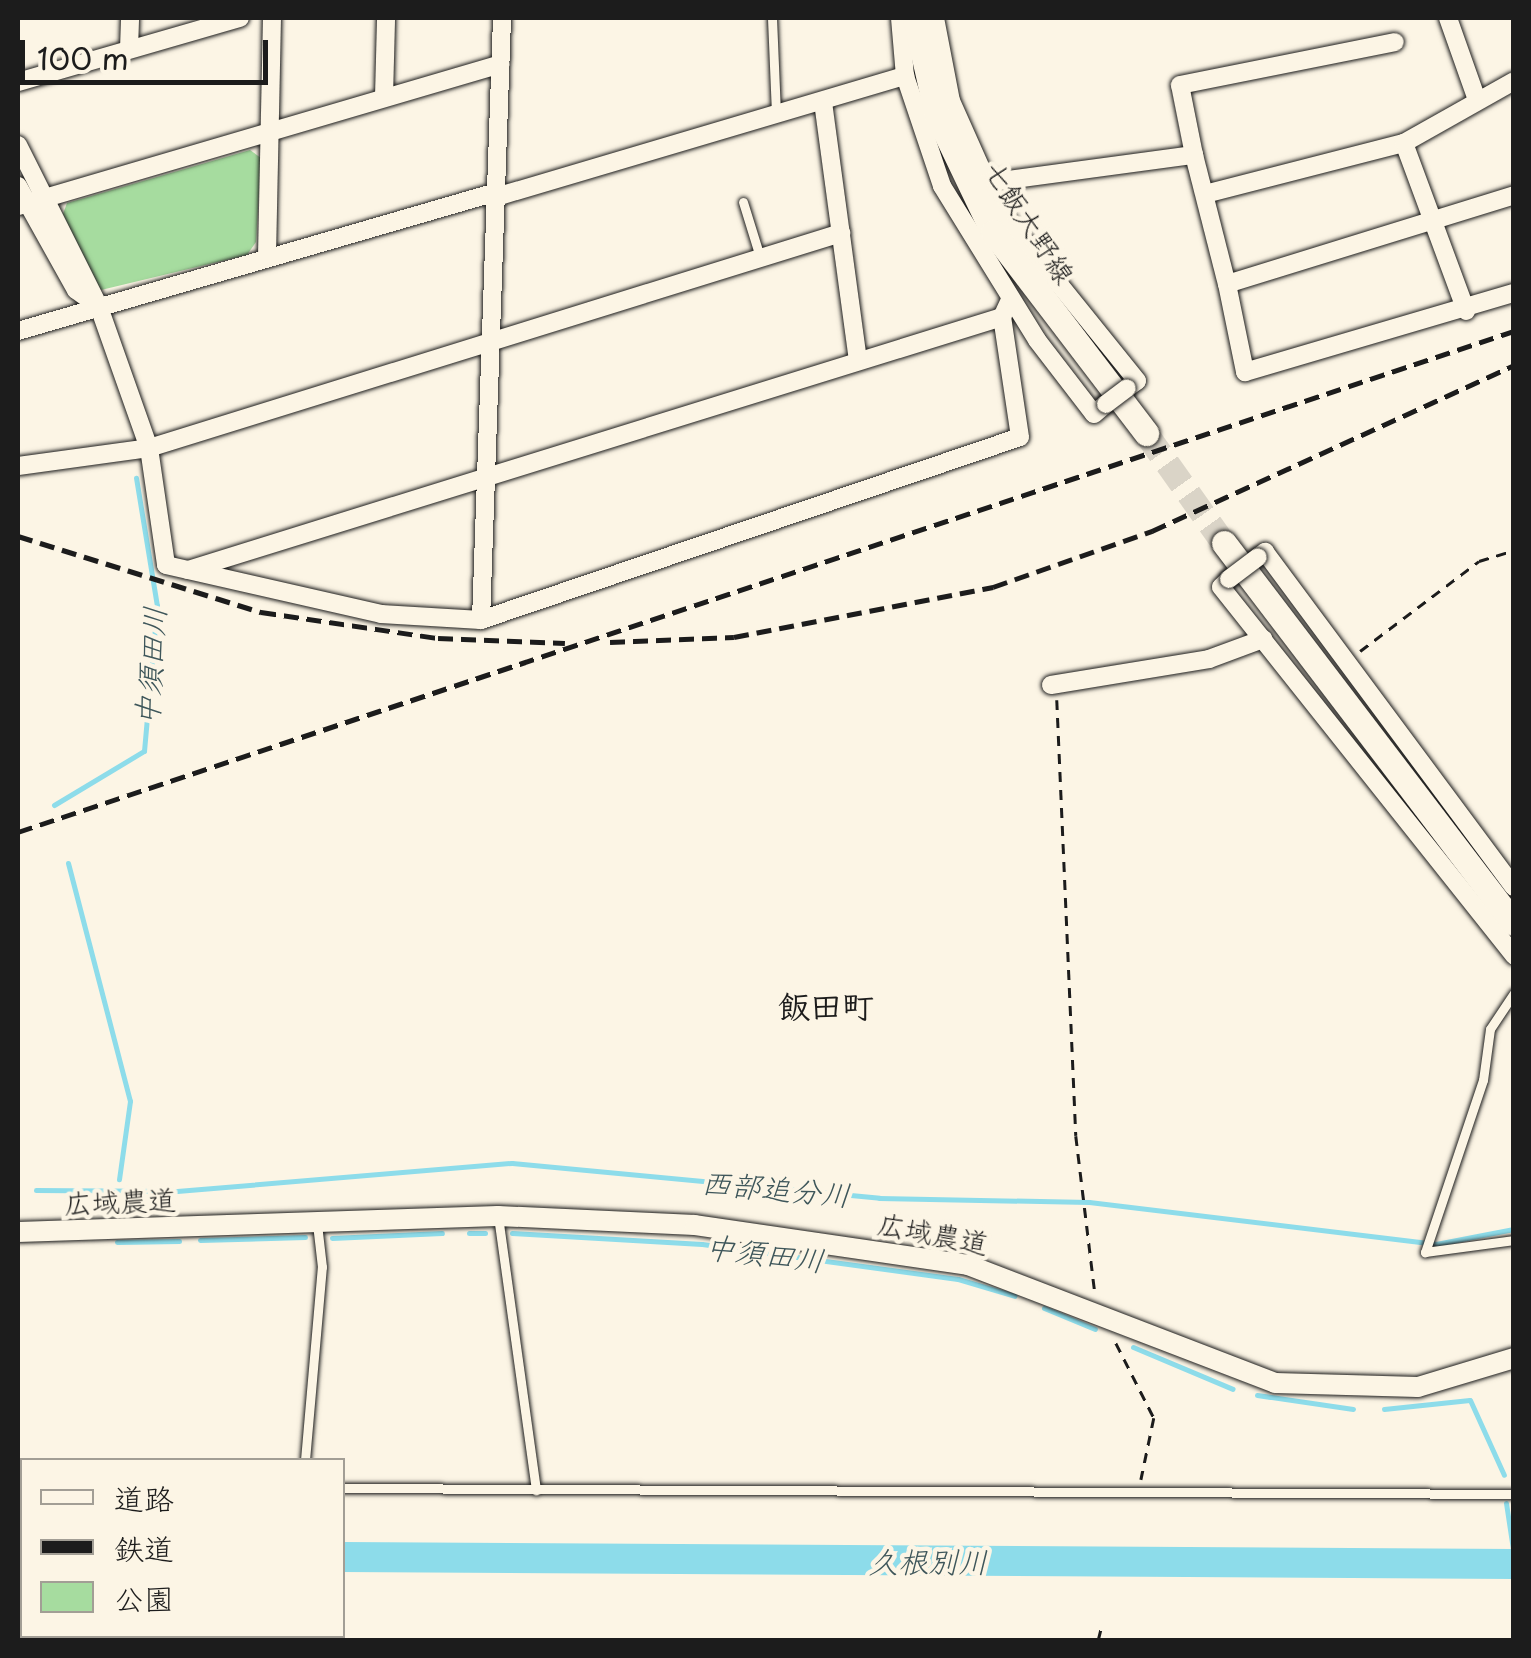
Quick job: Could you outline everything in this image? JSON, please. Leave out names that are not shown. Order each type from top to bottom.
[{"type":"main road","name":"七飯大野線","points":[[916,18],[937,115],[993,232],[1146,434]]},
{"type":"main road","points":[[1224,543],[1514,922]]},
{"type":"street","points":[[129,49],[130,18]]},
{"type":"street","points":[[18,82],[240,18]]},
{"type":"street","points":[[267,256],[272,18]]},
{"type":"street","points":[[384,97],[386,18]]},
{"type":"street","points":[[481,620],[491,475],[502,18]]},
{"type":"street","points":[[900,18],[906,76],[942,186],[1006,308],[1094,414],[1137,381],[1020,241],[986,183],[950,101],[935,18]]},
{"type":"street","points":[[1448,18],[1477,100]]},
{"type":"street","points":[[1395,42],[1180,85],[1245,372],[1466,311],[1514,292]]},
{"type":"street","points":[[22,205],[501,64]]},
{"type":"street","points":[[18,330],[906,76]]},
{"type":"street","points":[[1205,194],[1404,142],[1514,80]]},
{"type":"street","points":[[823,102],[858,360]]},
{"type":"street","points":[[1404,142],[1466,311]]},
{"type":"street","points":[[18,145],[99,308],[149,448],[166,565],[294,600],[481,620],[1020,437],[1006,308]]},
{"type":"street","points":[[986,183],[1194,155]]},
{"type":"street","points":[[18,186],[22,205],[76,290],[99,308]]},
{"type":"street","points":[[1227,284],[1436,224],[1514,195]]},
{"type":"street","points":[[18,466],[149,448],[841,233]]},
{"type":"street","points":[[188,570],[858,360],[1006,308]]},
{"type":"street","points":[[1514,887],[1344,665],[1265,552],[1229,579],[1221,587],[1514,956]]},
{"type":"street","points":[[1051,685],[1208,659],[1263,639]]},
{"type":"street","name":"広域農道","points":[[18,1232],[316,1219],[498,1216],[695,1225],[896,1252],[1018,1279],[1104,1312],[1220,1368],[1329,1391],[1418,1387],[1514,1358]]},
{"type":"lane","points":[[772,18],[776,113]]},
{"type":"lane","points":[[742,202],[760,257]]},
{"type":"lane","points":[[1514,993],[1490,1029],[1483,1080],[1425,1252],[1514,1240]]},
{"type":"lane","points":[[498,1216],[536,1490]]},
{"type":"lane","points":[[305,1458],[322,1266],[316,1219]]},
{"type":"lane","points":[[345,1488],[1514,1494]]},
{"type":"path","points":[[1344,665],[1479,561],[1514,550]]},
{"type":"path","points":[[1051,685],[1063,717],[1076,1136],[1104,1312],[1154,1418],[1139,1491]]},
{"type":"path","points":[[1098,1640],[1101,1628]]},
{"type":"green space","points":[[250,150],[261,158],[256,242],[247,255],[101,290],[63,214],[67,203]]},
{"type":"waterway","name":"中須田川","points":[[54,805],[144,751],[157,606],[136,478]]},
{"type":"waterway","name":"中須田川","points":[[68,863],[130,1101],[119,1179]]},
{"type":"waterway","name":"西部追分川","points":[[36,1190],[177,1191],[512,1163],[879,1198],[1089,1202],[1436,1244],[1514,1229]]},
{"type":"waterway","name":"中須田川","points":[[332,1238],[442,1233]]},
{"type":"waterway","name":"中須田川","points":[[469,1233],[485,1233]]},
{"type":"waterway","name":"中須田川","points":[[512,1233],[702,1244],[958,1279],[1015,1296]]},
{"type":"waterway","name":"中須田川","points":[[200,1240],[305,1237]]},
{"type":"waterway","name":"中須田川","points":[[117,1242],[179,1241]]},
{"type":"waterway","name":"中須田川","points":[[1044,1308],[1095,1329]]},
{"type":"waterway","name":"中須田川","points":[[1133,1347],[1233,1389]]},
{"type":"waterway","name":"中須田川","points":[[1257,1395],[1353,1409]]},
{"type":"waterway","name":"中須田川","points":[[1384,1409],[1470,1400],[1504,1475]]},
{"type":"waterway","name":"中須田川","points":[[1506,1503],[1514,1556]]},
{"type":"waterway","name":"久根別川","points":[[345,1557],[1514,1564]]},
{"type":"tunnel","points":[[1146,433],[1224,543]]},
{"type":"railway","points":[[18,832],[1514,331]]},
{"type":"railway","points":[[610,642],[734,637],[993,587],[1152,531],[1514,365]]},
{"type":"railway","points":[[18,536],[261,612],[438,638],[565,643]]},
{"type":"district","name":"飯田町","points":[[826,1005]]}]
